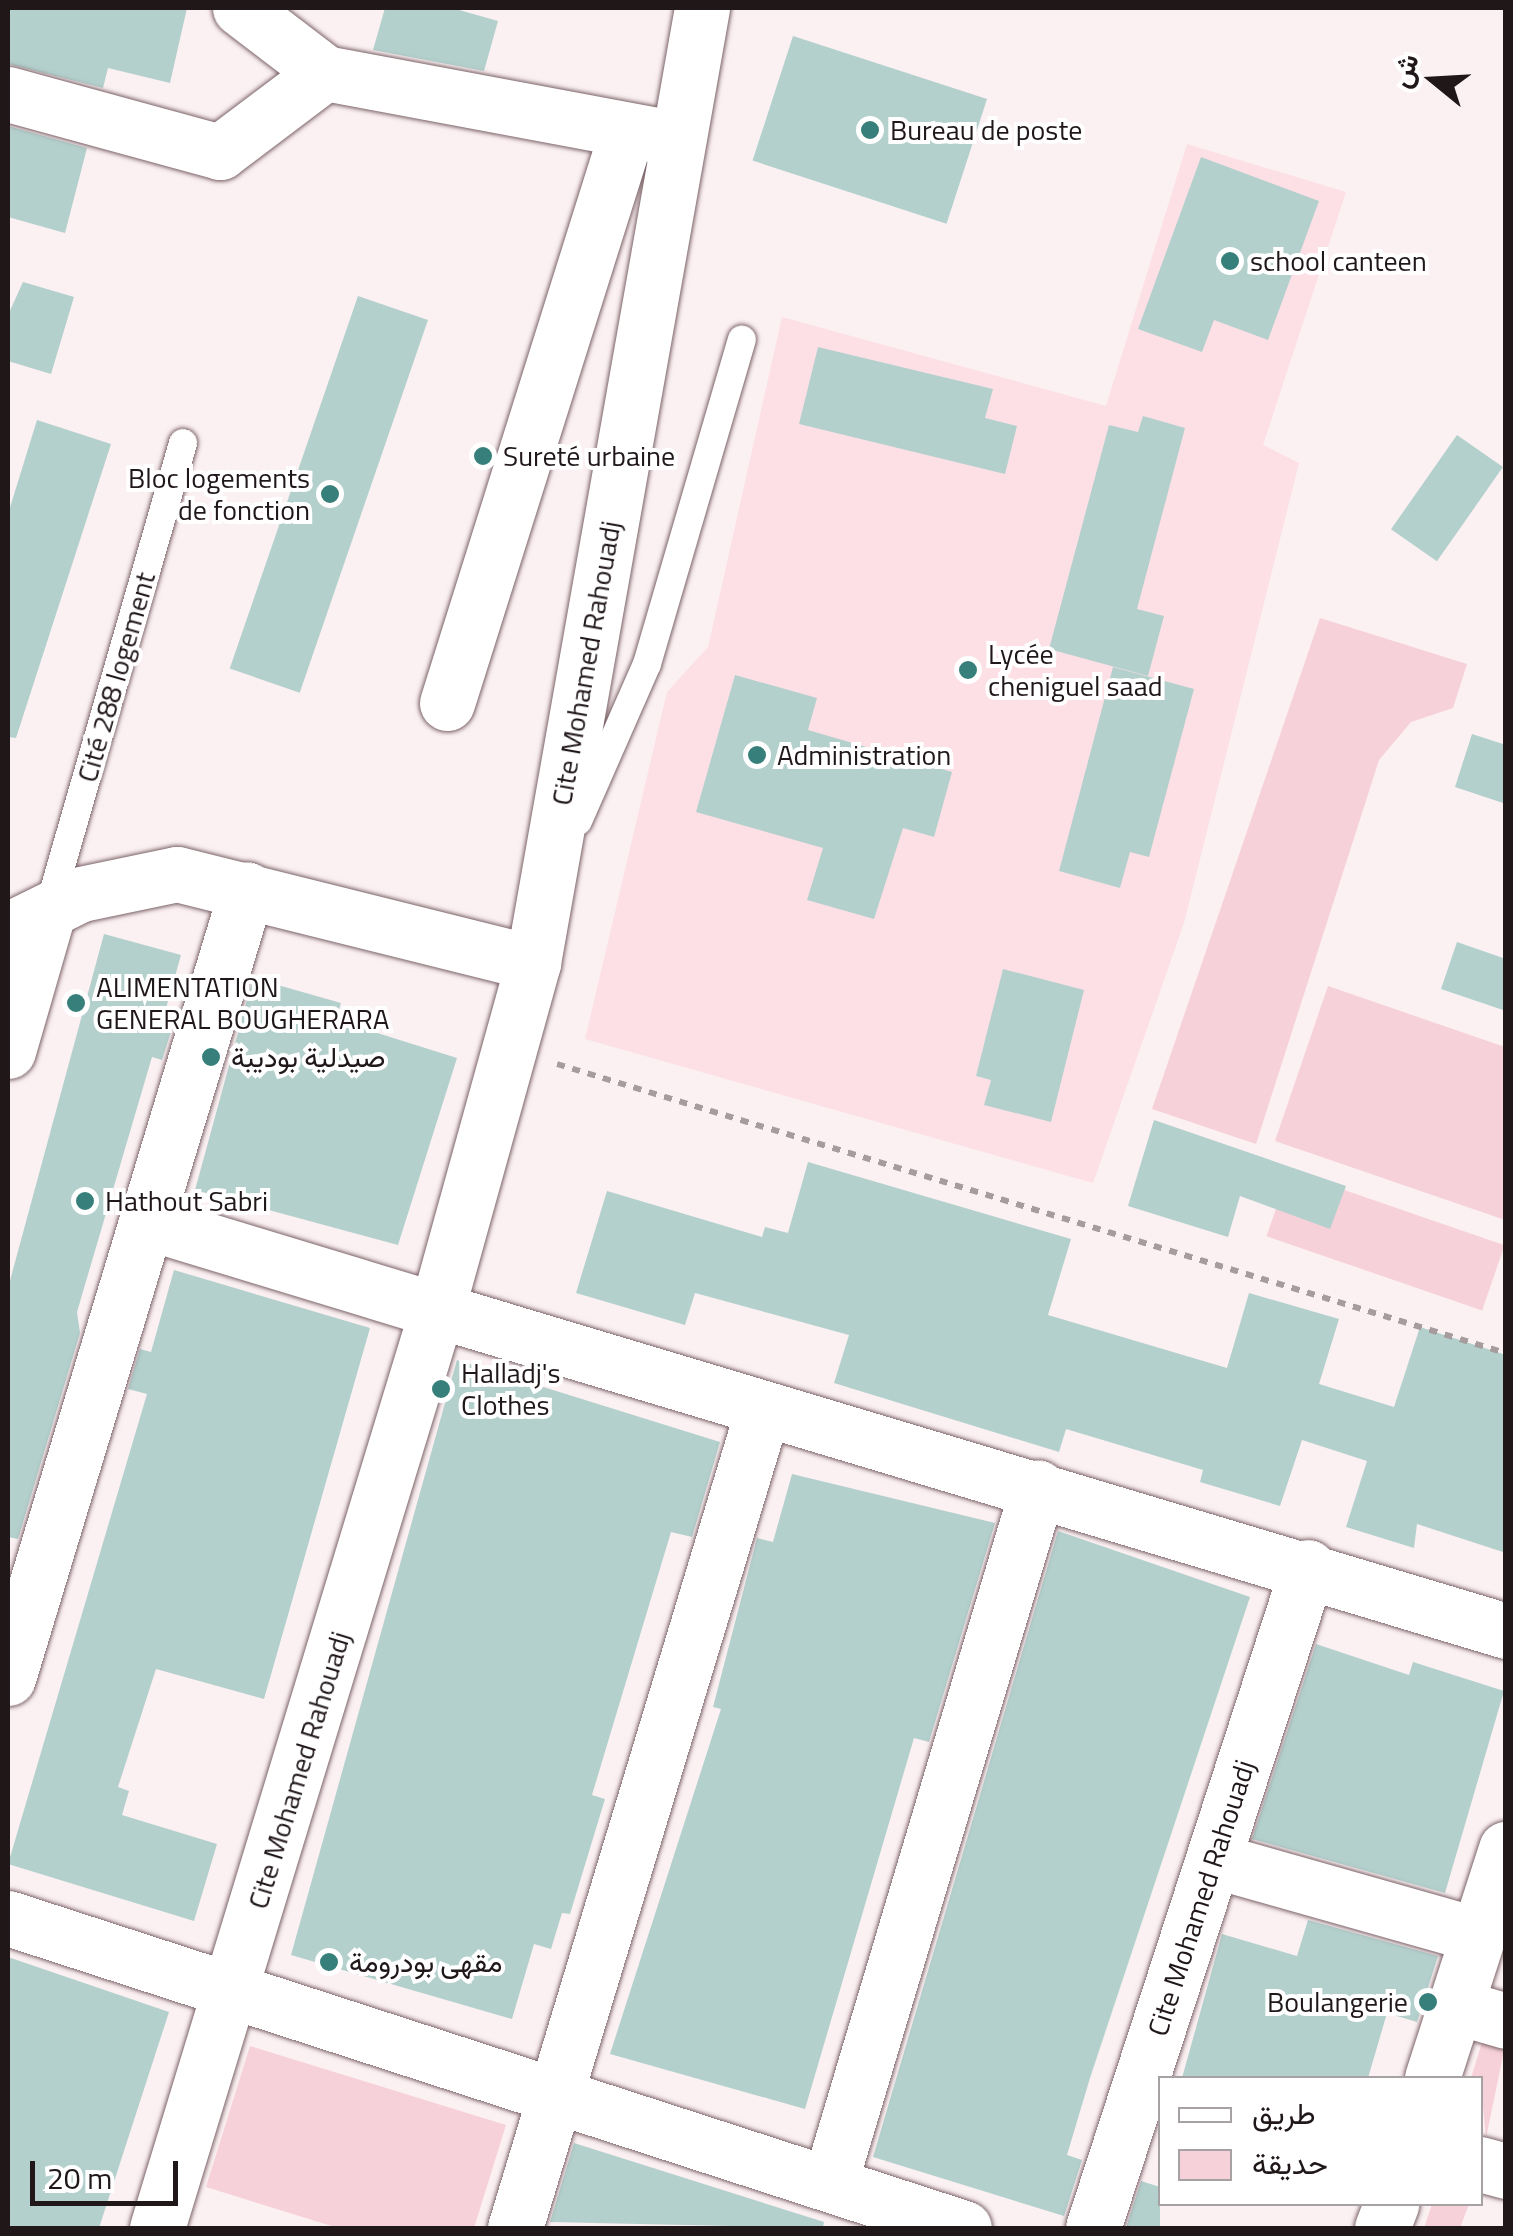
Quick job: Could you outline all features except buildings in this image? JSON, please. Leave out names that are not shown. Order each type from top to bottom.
[{"type":"street","points":[[240,8],[325,74],[653,134],[447,703]]},
{"type":"street","name":"Cite Mohamed Rahouadj","points":[[157,2228],[234,1990],[513,1050],[545,896],[653,134],[702,8]]},
{"type":"street","points":[[8,94],[220,152],[325,74]]},
{"type":"street","points":[[8,1051],[28,921],[82,894],[177,874],[532,964]]},
{"type":"street","points":[[8,1678],[247,889]]},
{"type":"street","points":[[147,1222],[763,1409],[1308,1566],[1506,1631]]},
{"type":"street","points":[[515,2228],[763,1409]]},
{"type":"street","points":[[830,2182],[1038,1487]]},
{"type":"street","name":"Cite Mohamed Rahouadj","points":[[1164,2073],[1213,1860],[1308,1566]]},
{"type":"street","points":[[1433,2076],[1480,2013],[1478,1935],[1506,1849]]},
{"type":"street","points":[[1213,1860],[1478,1935]]},
{"type":"street","points":[[8,1918],[964,2228]]},
{"type":"street","name":"Cite Mohamed Rahouadj","points":[[1093,2228],[1158,2086]]},
{"type":"lane","points":[[545,896],[647,664],[742,340]]},
{"type":"lane","name":"Cité 288 logement","points":[[28,921],[183,443]]},
{"type":"path","points":[[513,1050],[1506,1353]]},
{"type":"shaded area","name":"Lycée cheniguel saad","points":[[1187,144],[1346,192],[1263,445],[1299,463],[1184,923],[1093,1183],[585,1039],[667,692],[708,647],[782,317],[1106,406]]},
{"type":"green space","points":[[1320,618],[1467,664],[1453,708],[1411,722],[1379,760],[1256,1144],[1152,1109]]},
{"type":"green space","points":[[1328,986],[1505,1047],[1505,1220],[1275,1141]]},
{"type":"green space","points":[[1289,1171],[1505,1245],[1482,1310],[1267,1236]]},
{"type":"green space","points":[[1483,2039],[1505,2046],[1486,2138],[1483,2076],[1472,2076]]},
{"type":"green space","points":[[250,2046],[506,2125],[474,2228],[338,2228],[206,2187]]},
{"type":"green space","points":[[1431,2206],[1468,2206],[1460,2228],[1424,2228]]},
{"type":"place","name":"Bureau de poste","points":[[870,130]]},
{"type":"place","name":"school canteen","points":[[1230,261]]},
{"type":"place","name":"Sureté urbaine","points":[[483,456]]},
{"type":"place","name":"Bloc logements de fonction","points":[[330,494]]},
{"type":"place","name":"Lycée cheniguel saad","points":[[968,670]]},
{"type":"place","name":"Administration","points":[[757,755]]},
{"type":"place","name":"ALIMENTATION GENERAL BOUGHERARA","points":[[76,1003]]},
{"type":"place","name":"صيدلية بوديبة","points":[[211,1057]]},
{"type":"place","name":"Hathout Sabri","points":[[85,1201]]},
{"type":"place","name":"Halladj's Clothes","points":[[441,1389]]},
{"type":"place","name":"مقهى بودرومة","points":[[329,1962]]},
{"type":"place","name":"Boulangerie","points":[[1428,2002]]}]
